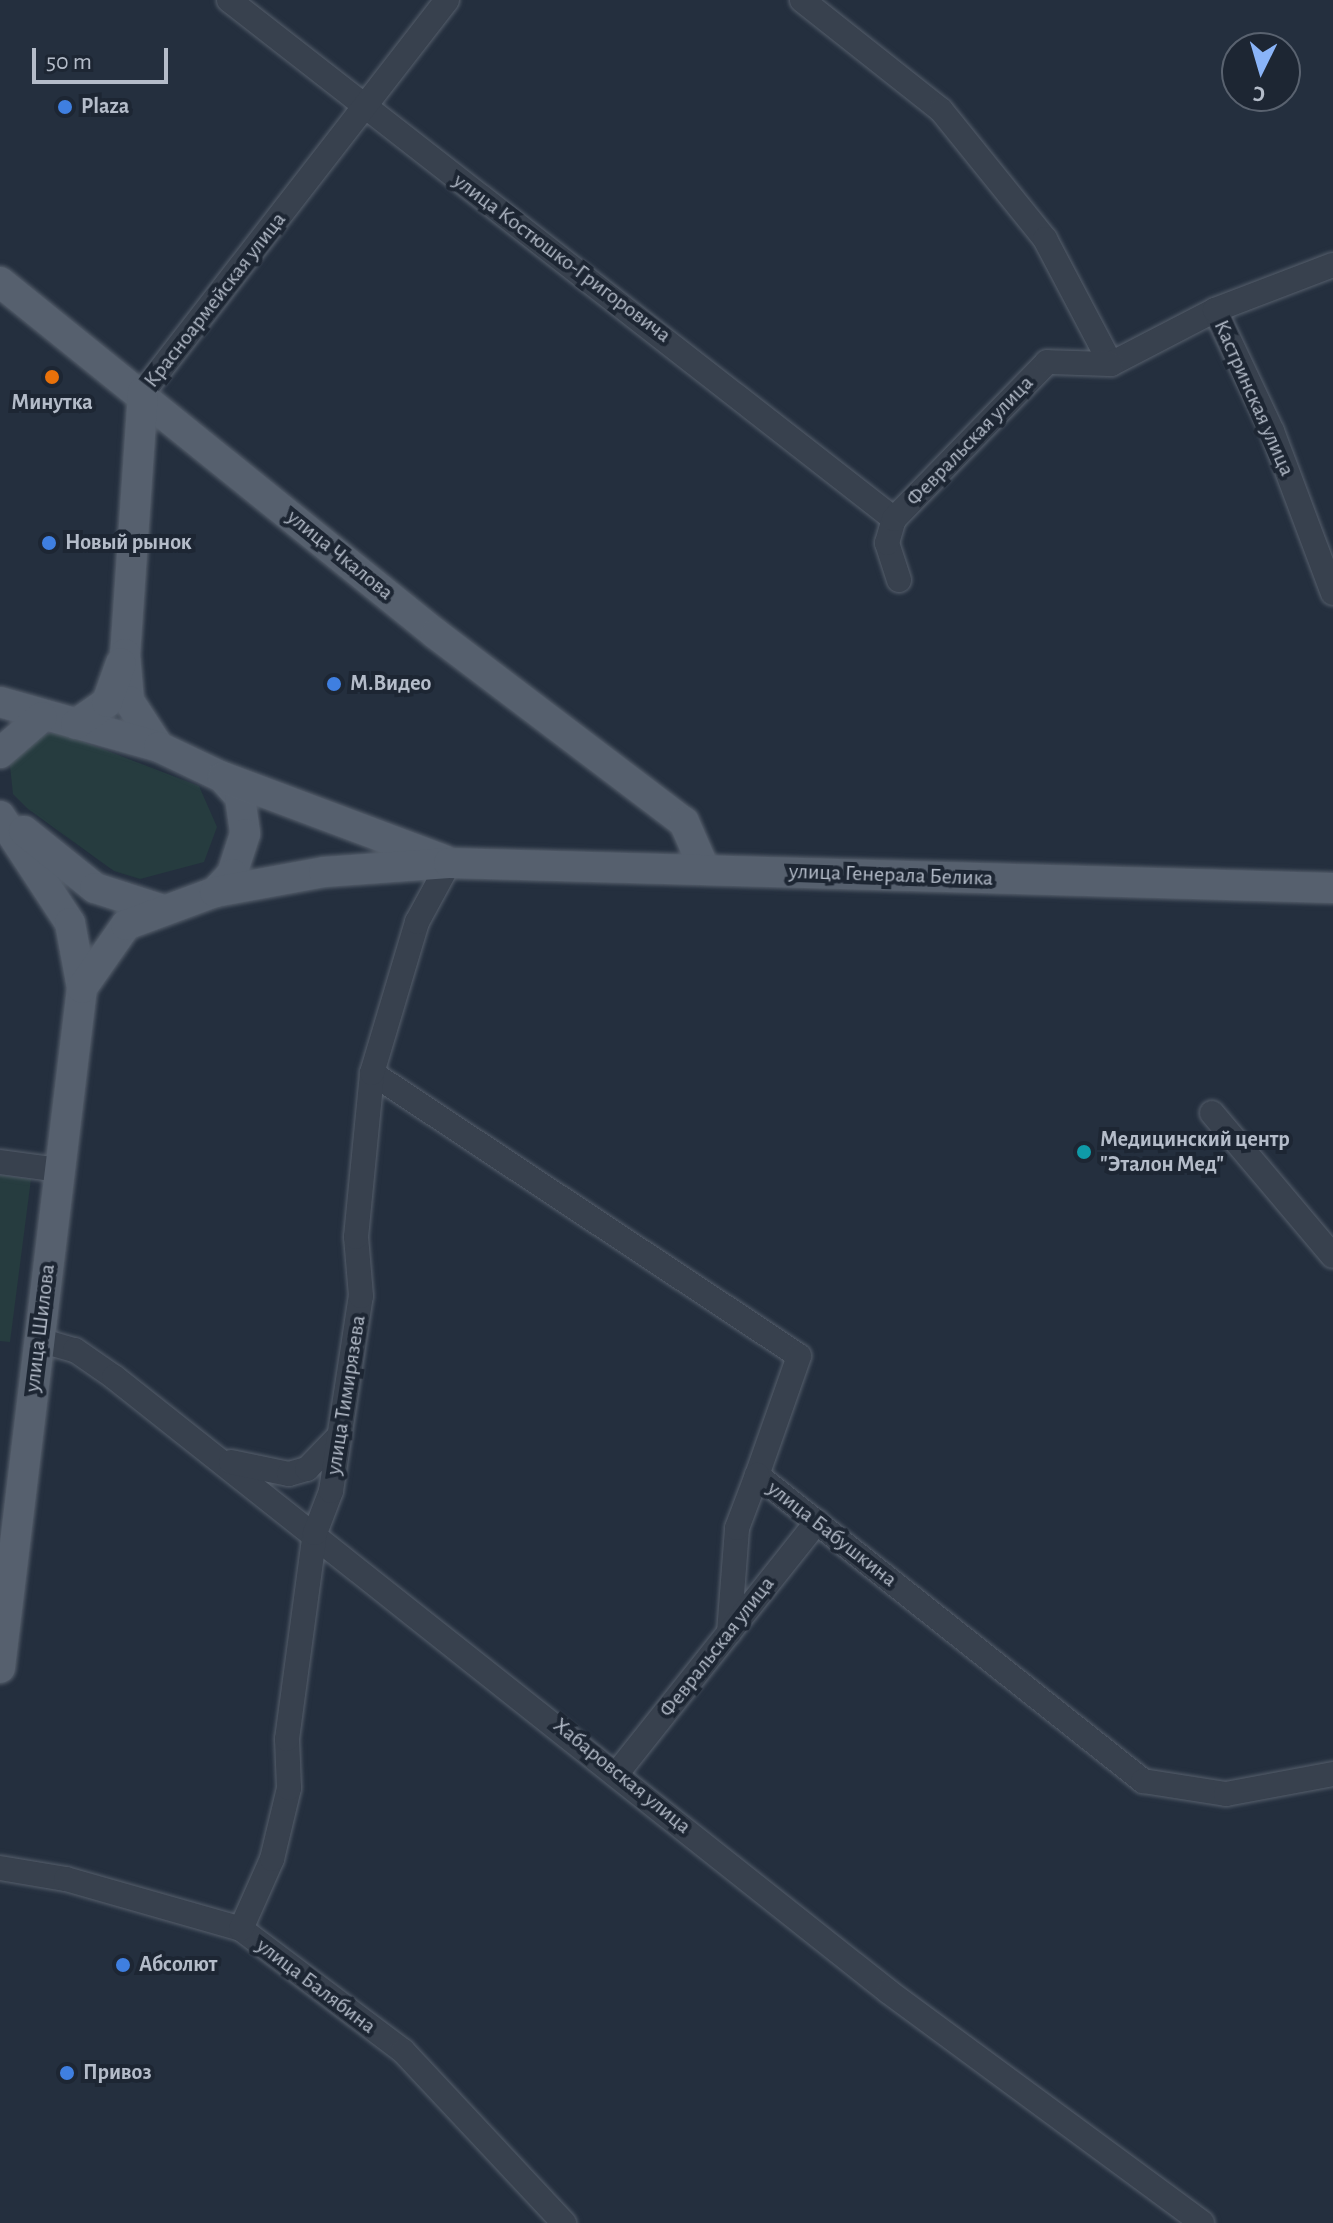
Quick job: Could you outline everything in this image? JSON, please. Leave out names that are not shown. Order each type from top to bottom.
[{"type":"main road","name":"улица Чкалова","points":[[0,282],[143,392],[436,634],[684,822],[705,870]]},
{"type":"main road","name":"Красноармейская улица","points":[[125,654],[143,392]]},
{"type":"main road","points":[[76,724],[107,702],[125,654]]},
{"type":"main road","points":[[125,654],[129,701],[159,747]]},
{"type":"main road","points":[[0,702],[42,717],[159,747],[222,777],[449,863]]},
{"type":"main road","points":[[0,753],[42,717]]},
{"type":"main road","points":[[215,892],[232,874],[245,834],[240,797],[222,777]]},
{"type":"main road","points":[[0,809],[95,888],[163,910]]},
{"type":"main road","points":[[0,816],[70,923],[82,988]]},
{"type":"main road","points":[[82,988],[126,925],[215,892],[324,872],[449,863]]},
{"type":"main road","name":"улица Генерала Белика","points":[[449,863],[1333,888]]},
{"type":"main road","name":"улица Шилова","points":[[0,1668],[82,988]]},
{"type":"street","name":"улица Костюшко-Григоровича","points":[[229,0],[894,519]]},
{"type":"street","name":"Красноармейская улица","points":[[143,392],[447,0]]},
{"type":"street","points":[[802,0],[941,110],[1045,239],[1111,364]]},
{"type":"street","points":[[1215,310],[1333,265]]},
{"type":"street","name":"Кастринская улица","points":[[1111,364],[1215,310],[1272,431],[1333,593]]},
{"type":"street","name":"Февральская улица","points":[[899,580],[887,543],[894,519],[1047,362],[1111,364]]},
{"type":"street","name":"улица Тимирязева","points":[[241,1929],[272,1859],[289,1788],[287,1739],[315,1533],[331,1491],[361,1296],[356,1237],[372,1073],[417,922],[449,863]]},
{"type":"street","name":"улица Бабушкина","points":[[372,1073],[799,1356],[757,1475],[1143,1781],[1226,1794],[1333,1774]]},
{"type":"street","points":[[1212,1113],[1333,1256]]},
{"type":"street","points":[[0,1162],[59,1170]]},
{"type":"street","name":"Хабаровская улица","points":[[39,1340],[75,1350],[218,1458],[618,1772],[889,1992],[1202,2223]]},
{"type":"street","points":[[218,1458],[289,1474],[307,1469],[340,1435]]},
{"type":"street","points":[[729,1633],[737,1528],[757,1475]]},
{"type":"street","name":"Февральская улица","points":[[618,1772],[817,1522]]},
{"type":"street","name":"улица Балябина","points":[[0,1868],[66,1879],[241,1929],[403,2051],[564,2223]]},
{"type":"green space","points":[[58,732],[199,786],[217,827],[204,862],[140,879],[114,871],[28,809],[13,794],[9,757],[40,735]]},
{"type":"green space","points":[[0,1175],[31,1179],[10,1342],[0,1341]]},
{"type":"place","name":"Plaza","points":[[65,107]]},
{"type":"place","name":"Минутка","points":[[52,377]]},
{"type":"place","name":"Новый рынок","points":[[49,543]]},
{"type":"place","name":"М.Видео","points":[[334,684]]},
{"type":"place","name":"Медицинский центр \"Эталон Мед\"","points":[[1084,1152]]},
{"type":"place","name":"Абсолют","points":[[123,1965]]},
{"type":"place","name":"Привоз","points":[[67,2073]]}]
